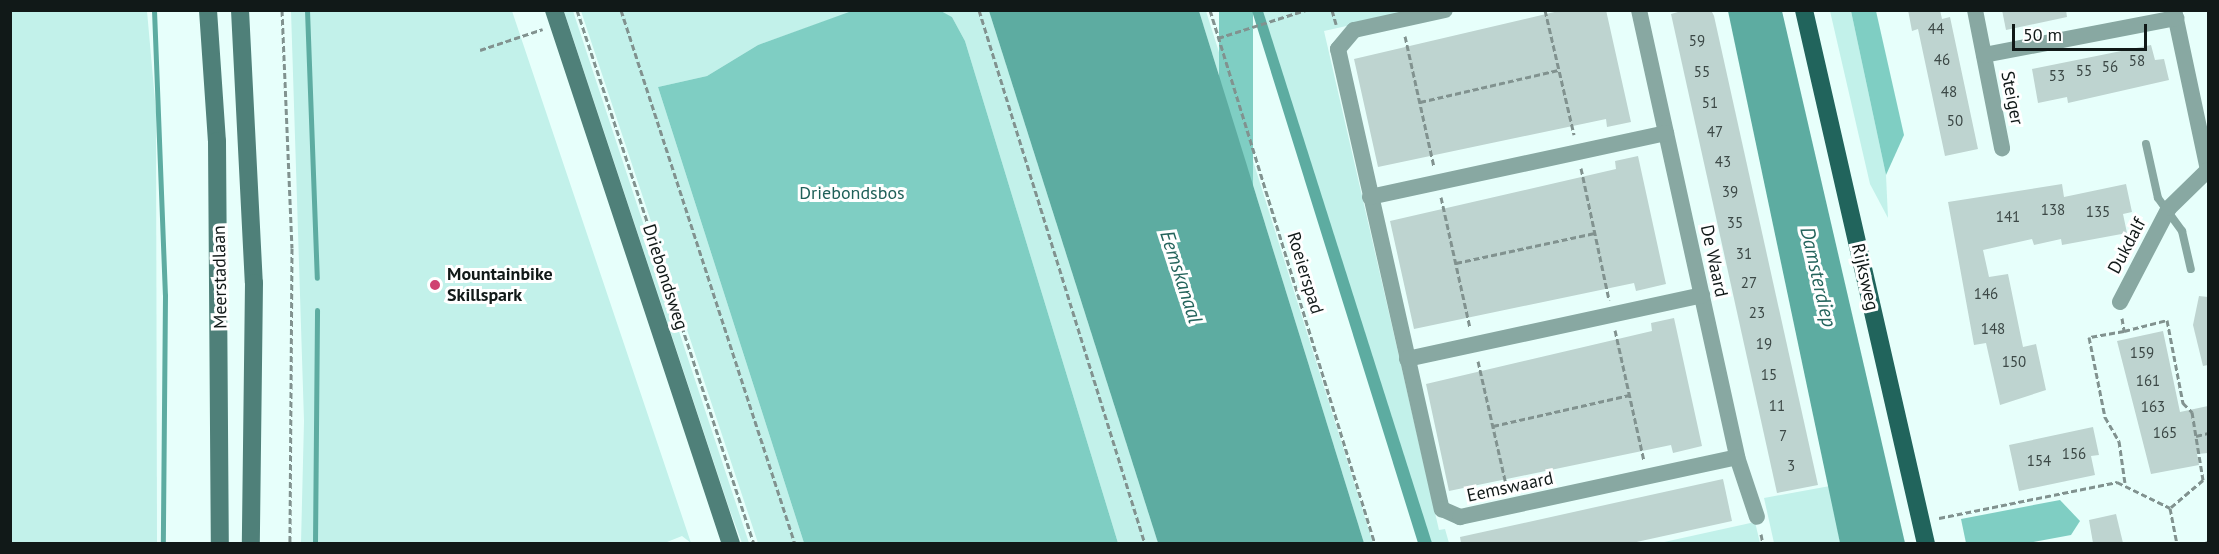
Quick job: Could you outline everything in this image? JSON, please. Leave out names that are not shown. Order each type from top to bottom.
[{"type":"main road","name":"Meerstadlaan","points":[[208,10],[218,153],[220,543]]},
{"type":"main road","name":"Meerstadlaan","points":[[240,10],[254,283],[251,543]]},
{"type":"main road","name":"Rijksweg","points":[[1804,10],[1926,543]]},
{"type":"main road","name":"Driebondsweg","points":[[557,17],[731,543]]},
{"type":"street","name":"Eemswaard","points":[[1445,10],[1354,30],[1338,49],[1443,509],[1460,517],[1737,457]]},
{"type":"street","name":"De Waard","points":[[1639,10],[1737,457],[1757,517]]},
{"type":"street","name":"Steiger","points":[[1975,10],[2002,148]]},
{"type":"street","name":"Steiger","points":[[1984,55],[2175,14],[2208,170]]},
{"type":"street","points":[[1370,197],[1666,133]]},
{"type":"street","name":"Dukdalf","points":[[2120,302],[2169,208],[2208,170]]},
{"type":"street","points":[[1407,359],[1702,295]]},
{"type":"lane","name":"Dukdalf","points":[[2146,144],[2158,198],[2169,208],[2182,231],[2191,269]]},
{"type":"path","points":[[282,10],[292,248],[290,543]]},
{"type":"path","name":"Driebondsweg","points":[[577,10],[754,543]]},
{"type":"path","points":[[621,10],[795,543]]},
{"type":"path","points":[[979,10],[1145,543]]},
{"type":"path","name":"Roeierspad","points":[[1210,10],[1375,543]]},
{"type":"path","points":[[1218,38],[1306,10]]},
{"type":"path","points":[[1545,10],[1648,477]]},
{"type":"path","points":[[480,50],[557,17],[579,16]]},
{"type":"path","points":[[1402,19],[1510,507]]},
{"type":"path","points":[[1420,102],[1559,70]]},
{"type":"path","points":[[1456,263],[1595,233]]},
{"type":"path","points":[[2120,302],[2124,331]]},
{"type":"path","points":[[2125,483],[2119,441],[2104,417],[2089,337],[2167,320],[2183,403],[2192,412],[2204,480],[2170,508]]},
{"type":"path","points":[[1493,426],[1630,395]]},
{"type":"path","points":[[2196,436],[2208,433]]},
{"type":"path","points":[[1939,518],[2074,488],[2125,483],[2170,508],[2177,543]]},
{"type":"path","points":[[2202,543],[2208,542]]},
{"type":"shaded area","points":[[10,11],[147,11],[156,112],[157,543],[11,543]]},
{"type":"shaded area","name":"Mountainbike Skillspark","points":[[291,11],[512,11],[691,543],[682,536],[662,544],[301,543],[304,421]]},
{"type":"shaded area","points":[[564,11],[573,11],[749,543],[742,543],[729,508]]},
{"type":"shaded area","points":[[581,11],[854,11],[758,45],[707,76],[658,87],[804,543],[758,543]]},
{"type":"shaded area","points":[[939,11],[989,11],[1158,543],[1118,543],[965,41],[952,17]]},
{"type":"shaded area","points":[[1199,11],[1206,11],[1373,543],[1364,543]]},
{"type":"shaded area","points":[[1253,11],[1414,11],[1324,31],[1439,530],[1445,529],[1449,543],[1420,543]]},
{"type":"shaded area","points":[[1830,11],[1851,11],[1886,175],[1888,218],[1870,184]]},
{"type":"shaded area","points":[[1830,486],[1840,543],[1774,543],[1764,498]]},
{"type":"shaded area","points":[[1755,522],[1760,543],[1655,544]]},
{"type":"green space","name":"Driebondsbos","points":[[939,10],[952,17],[965,41],[1118,543],[804,543],[658,87],[707,76],[758,45],[849,12]]},
{"type":"green space","points":[[1219,11],[1253,11],[1253,544],[1219,544]]},
{"type":"green space","points":[[1851,11],[1876,11],[1904,135],[1886,175]]},
{"type":"green space","points":[[2060,500],[2080,521],[2071,535],[2028,543],[1966,543],[1961,519]]},
{"type":"water","name":"Eemskanaal","points":[[989,11],[1199,11],[1364,543],[1158,543]]},
{"type":"water","points":[[1252,11],[1263,11],[1432,543],[1418,543]]},
{"type":"water","name":"Damsterdiep","points":[[1728,11],[1782,11],[1905,543],[1840,543]]},
{"type":"building","points":[[1563,10],[1606,10],[1631,122],[1607,127],[1606,119],[1378,167],[1354,59]]},
{"type":"building","points":[[1685,10],[1711,10],[1714,16],[1818,485],[1777,493],[1671,14]]},
{"type":"building","points":[[1908,10],[1940,10],[1942,19],[1950,17],[1978,149],[1945,156],[1918,29],[1912,31]]},
{"type":"building","points":[[2002,10],[2066,10],[2067,17],[2006,30]]},
{"type":"building","points":[[2151,45],[2155,60],[2164,59],[2169,80],[2068,103],[2067,97],[2038,103],[2032,69]]},
{"type":"building","points":[[1638,156],[1666,284],[1636,291],[1634,283],[1414,329],[1390,221],[1616,169],[1615,161]]},
{"type":"building","points":[[2062,184],[2064,197],[2126,184],[2132,212],[2123,214],[2127,233],[2062,245],[2061,239],[2034,245],[2032,239],[1983,250],[1989,277],[2008,274],[2023,347],[2036,344],[2046,390],[2000,405],[1986,343],[1974,345],[1948,202]]},
{"type":"building","points":[[2199,296],[2208,297],[2208,365],[2203,366],[2193,325]]},
{"type":"building","points":[[1674,318],[1702,446],[1673,453],[1671,445],[1449,491],[1426,384],[1652,331],[1651,323]]},
{"type":"building","points":[[2163,331],[2180,412],[2208,406],[2208,453],[2197,454],[2199,465],[2151,474],[2117,341]]},
{"type":"building","points":[[2093,427],[2099,455],[2091,456],[2095,475],[2019,491],[2009,445]]},
{"type":"building","points":[[1723,479],[1732,521],[1632,543],[1461,543],[1460,537]]},
{"type":"building","points":[[2116,514],[2123,543],[2093,543],[2089,520]]},
{"type":"waterway","points":[[154,10],[165,295],[163,544]]},
{"type":"waterway","points":[[307,10],[317,278]]},
{"type":"waterway","points":[[315,544],[317,310]]},
{"type":"place","name":"Mountainbike Skillspark","points":[[435,285]]}]
